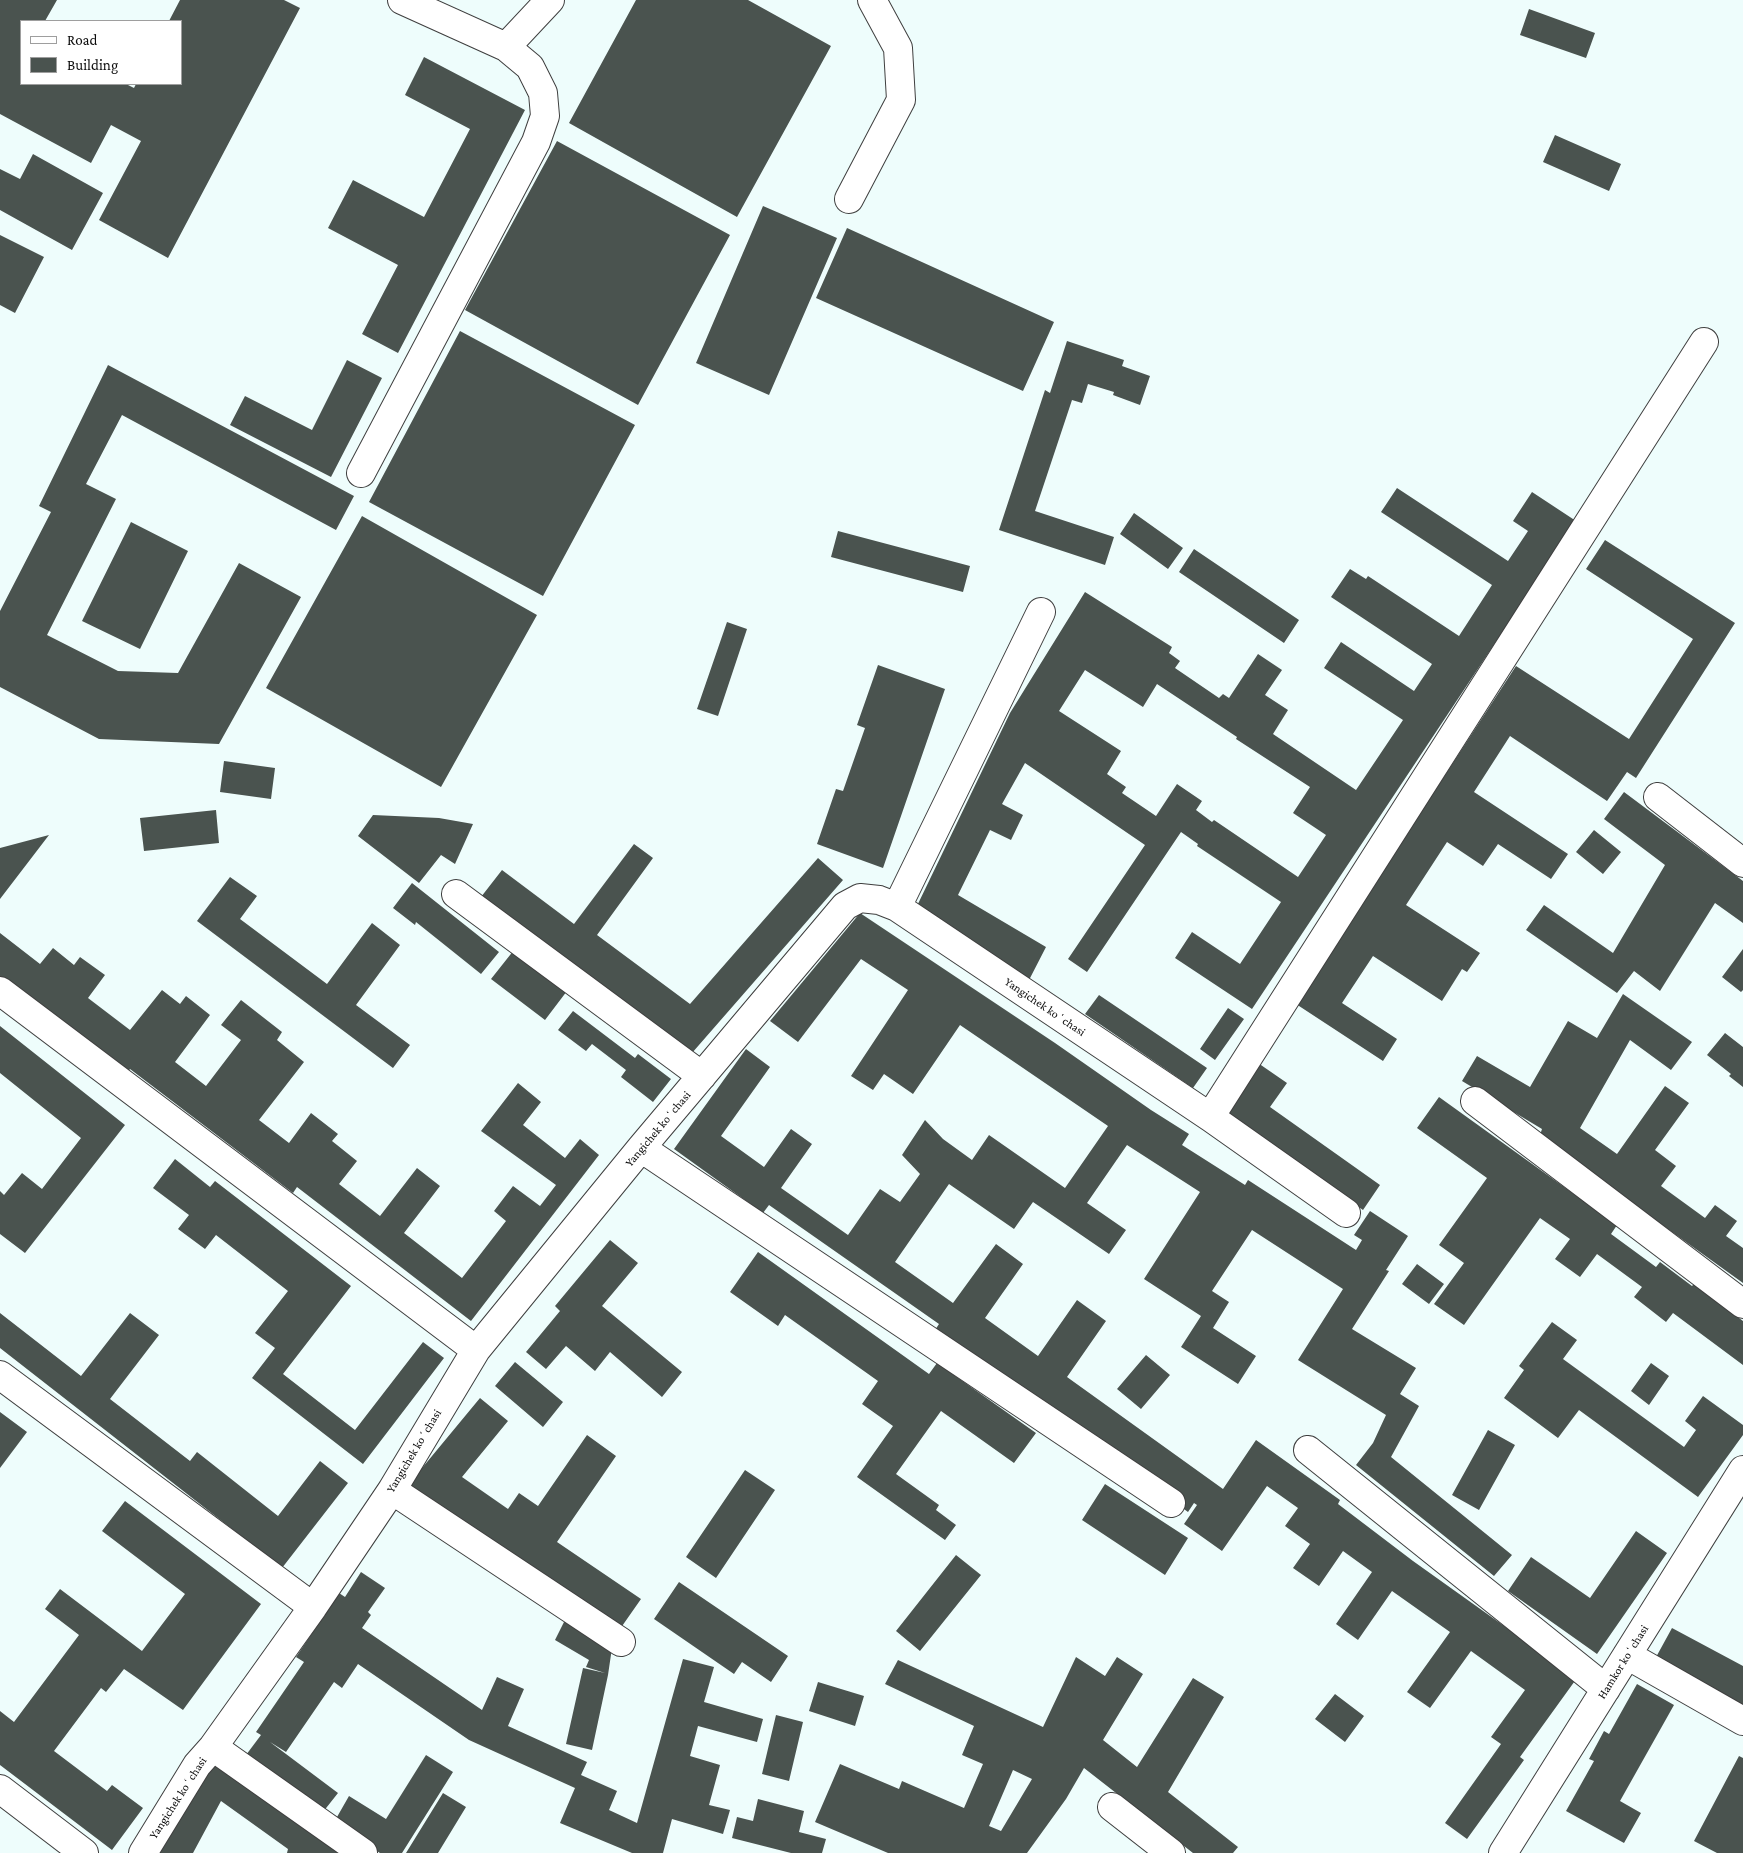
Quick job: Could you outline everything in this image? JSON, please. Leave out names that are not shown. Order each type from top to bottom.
[{"type":"street","points":[[361,473],[536,142],[545,116],[543,93],[530,67],[506,47],[402,0]]},
{"type":"street","points":[[506,47],[550,0]]},
{"type":"street","points":[[850,199],[901,100],[898,48],[872,0]]},
{"type":"street","points":[[1210,1117],[1704,342]]},
{"type":"street","points":[[897,907],[1040,612]]},
{"type":"street","points":[[1658,798],[1743,863]]},
{"type":"street","points":[[456,894],[702,1076]]},
{"type":"street","name":"Yangichek koʻchasi","points":[[143,1853],[197,1765],[213,1747],[313,1607],[392,1490],[476,1350],[641,1148],[845,906],[860,898],[879,900],[897,907],[1210,1117],[1346,1213]]},
{"type":"street","points":[[0,991],[476,1350]]},
{"type":"street","points":[[1476,1101],[1743,1304]]},
{"type":"street","points":[[641,1148],[1171,1503]]},
{"type":"street","points":[[0,1375],[313,1607]]},
{"type":"street","points":[[1308,1450],[1606,1689]]},
{"type":"street","name":"Hamkor koʻchasi","points":[[1503,1853],[1743,1470]]},
{"type":"street","points":[[392,1490],[621,1642]]},
{"type":"street","points":[[1627,1654],[1743,1721]]},
{"type":"street","points":[[213,1747],[363,1853]]},
{"type":"street","points":[[0,1789],[84,1853]]},
{"type":"street","points":[[1112,1807],[1171,1853]]},
{"type":"building","points":[[0,0],[57,0],[46,20],[20,20],[20,85],[128,85],[134,88],[136,85],[182,85],[182,20],[170,20],[180,0],[284,0],[300,8],[168,258],[99,220],[141,141],[111,125],[91,163],[0,114]]},
{"type":"building","points":[[636,0],[748,0],[831,46],[737,217],[569,123]]},
{"type":"building","points":[[1529,9],[1595,33],[1586,58],[1520,35]]},
{"type":"building","points":[[424,57],[525,110],[398,353],[362,334],[398,265],[328,228],[353,180],[424,217],[470,129],[405,95]]},
{"type":"building","points":[[1555,135],[1621,164],[1609,191],[1543,162]]},
{"type":"building","points":[[557,141],[730,235],[638,405],[465,310]]},
{"type":"building","points":[[33,154],[103,193],[72,250],[0,210],[0,169],[20,179]]},
{"type":"building","points":[[763,206],[837,238],[769,395],[696,363]]},
{"type":"building","points":[[847,228],[1054,322],[1023,391],[816,298]]},
{"type":"building","points":[[0,235],[44,257],[15,313],[0,305]]},
{"type":"building","points":[[460,331],[635,425],[543,596],[369,502]]},
{"type":"building","points":[[1067,341],[1124,360],[1122,366],[1150,376],[1140,405],[1113,395],[1114,392],[1088,384],[1082,403],[1072,400],[1035,511],[1114,537],[1105,565],[999,530],[1045,390],[1050,393]]},
{"type":"building","points":[[347,360],[382,378],[331,477],[230,425],[245,396],[312,430]]},
{"type":"building","points":[[108,365],[354,496],[336,530],[122,415],[86,484],[116,499],[47,635],[118,671],[178,673],[239,563],[301,597],[219,744],[99,739],[0,687],[0,611],[51,512],[39,506]]},
{"type":"building","points":[[1397,488],[1508,561],[1528,531],[1513,521],[1532,492],[1576,521],[1252,1009],[1175,958],[1192,932],[1240,964],[1281,902],[1197,846],[1198,844],[1181,832],[1087,972],[1068,959],[1145,845],[1025,763],[1002,804],[1023,815],[1011,840],[990,830],[958,895],[1046,947],[1028,982],[916,908],[1010,713],[1085,592],[1172,647],[1169,653],[1180,661],[1175,668],[1219,698],[1223,694],[1229,698],[1258,654],[1282,670],[1265,695],[1288,710],[1273,734],[1356,790],[1403,720],[1324,668],[1341,642],[1414,691],[1432,664],[1331,597],[1350,569],[1366,579],[1368,576],[1459,636],[1492,585],[1381,512]],"holes":[[[1085,670],[1143,707],[1157,684],[1237,737],[1236,739],[1310,787],[1293,813],[1326,835],[1298,877],[1214,820],[1212,822],[1196,810],[1202,801],[1177,784],[1156,816],[1122,793],[1126,787],[1107,774],[1121,751],[1059,711]]]},
{"type":"building","points":[[1134,513],[1183,548],[1168,569],[1120,534]]},
{"type":"building","points":[[362,516],[537,615],[441,787],[266,688]]},
{"type":"building","points":[[131,522],[188,551],[140,649],[82,621]]},
{"type":"building","points":[[838,531],[970,566],[963,592],[831,557]]},
{"type":"building","points":[[1605,540],[1735,623],[1636,778],[1627,772],[1607,801],[1510,736],[1474,792],[1568,854],[1551,879],[1498,844],[1483,866],[1447,842],[1406,905],[1480,953],[1467,972],[1462,969],[1442,1001],[1373,956],[1342,1003],[1397,1039],[1383,1061],[1296,1004],[1516,666],[1629,739],[1693,639],[1586,569]]},
{"type":"building","points":[[1194,549],[1299,620],[1284,643],[1179,572]]},
{"type":"building","points":[[727,622],[747,629],[718,716],[697,709]]},
{"type":"building","points":[[878,665],[945,689],[883,868],[817,844],[836,789],[843,791],[865,728],[857,725]]},
{"type":"building","points":[[224,761],[275,768],[271,799],[220,792]]},
{"type":"building","points":[[1624,792],[1743,881],[1743,923],[1715,903],[1660,991],[1634,971],[1617,993],[1526,930],[1544,905],[1613,953],[1665,865],[1604,819]]},
{"type":"building","points":[[216,810],[219,843],[144,851],[140,818]]},
{"type":"building","points":[[373,815],[439,818],[473,824],[455,864],[441,855],[419,883],[358,836]]},
{"type":"building","points":[[1594,830],[1621,852],[1603,874],[1576,852]]},
{"type":"building","points":[[49,835],[0,899],[0,848]]},
{"type":"building","points":[[634,844],[653,858],[597,935],[690,1004],[818,858],[843,880],[692,1053],[481,897],[502,870],[574,924]]},
{"type":"building","points":[[230,877],[257,896],[240,919],[327,984],[372,923],[400,945],[356,1005],[410,1045],[393,1068],[197,921]]},
{"type":"building","points":[[412,883],[499,952],[481,974],[416,922],[415,925],[393,908]]},
{"type":"building","points":[[860,913],[1189,1134],[1182,1145],[1245,1185],[1248,1180],[1356,1250],[1362,1240],[1354,1235],[1370,1211],[1408,1236],[1386,1270],[1389,1271],[1352,1329],[1416,1368],[1400,1394],[1419,1406],[1391,1457],[1512,1555],[1494,1576],[1356,1465],[1373,1443],[1386,1415],[1298,1360],[1343,1289],[1252,1230],[1212,1291],[1229,1302],[1213,1328],[1256,1356],[1238,1384],[1181,1347],[1201,1316],[1144,1279],[1200,1192],[1127,1145],[1087,1203],[1126,1230],[1109,1254],[1033,1202],[1014,1229],[949,1184],[895,1262],[953,1303],[996,1244],[1023,1264],[985,1318],[1038,1356],[1077,1300],[1106,1321],[1067,1377],[1223,1489],[1256,1440],[1340,1500],[1338,1504],[1413,1561],[1577,1678],[1520,1757],[1524,1760],[1467,1839],[1445,1823],[1501,1744],[1491,1737],[1525,1690],[1471,1651],[1430,1708],[1407,1692],[1450,1632],[1392,1591],[1358,1640],[1336,1624],[1372,1572],[1343,1551],[1319,1586],[1293,1568],[1310,1544],[1285,1526],[1298,1508],[1267,1486],[1222,1551],[1184,1524],[1197,1505],[1194,1503],[1188,1512],[935,1330],[939,1324],[769,1205],[763,1213],[674,1149],[746,1049],[770,1067],[721,1136],[764,1167],[791,1129],[812,1144],[781,1188],[848,1235],[880,1189],[900,1202],[920,1174],[902,1155],[925,1120],[943,1139],[972,1160],[989,1135],[1065,1188],[1108,1126],[960,1025],[913,1094],[884,1074],[873,1090],[851,1076],[908,990],[861,959],[798,1042],[770,1021]]},
{"type":"building","points":[[0,933],[40,964],[53,948],[74,965],[80,957],[105,975],[88,998],[130,1030],[162,990],[180,1004],[186,996],[210,1015],[175,1062],[206,1086],[241,1040],[221,1025],[241,1000],[282,1032],[277,1040],[304,1062],[259,1120],[289,1143],[311,1113],[338,1134],[332,1141],[357,1161],[339,1184],[380,1216],[417,1168],[440,1186],[404,1233],[462,1278],[506,1221],[494,1211],[513,1186],[540,1206],[556,1185],[481,1131],[518,1083],[541,1102],[523,1125],[565,1158],[580,1139],[599,1155],[471,1321],[297,1187],[293,1193],[130,1069],[127,1073],[0,977]]},
{"type":"building","points":[[1743,949],[1743,990],[1741,992],[1722,977]]},
{"type":"building","points":[[514,950],[567,991],[545,1020],[491,979]]},
{"type":"building","points":[[1623,994],[1692,1042],[1671,1070],[1630,1040],[1580,1128],[1617,1154],[1665,1086],[1689,1103],[1655,1150],[1676,1166],[1661,1186],[1705,1218],[1715,1205],[1737,1221],[1726,1236],[1743,1248],[1743,1283],[1622,1196],[1538,1141],[1542,1129],[1462,1081],[1477,1056],[1530,1087],[1568,1021],[1597,1038]]},
{"type":"building","points":[[1099,995],[1207,1068],[1193,1088],[1085,1014]]},
{"type":"building","points":[[1228,1008],[1244,1019],[1215,1060],[1200,1049]]},
{"type":"building","points":[[573,1011],[635,1058],[638,1054],[671,1079],[653,1102],[621,1077],[626,1070],[592,1044],[586,1051],[558,1030]]},
{"type":"building","points":[[0,1026],[125,1125],[25,1253],[0,1234],[0,1191],[4,1195],[22,1173],[42,1189],[81,1138],[0,1073]]},
{"type":"building","points":[[1725,1033],[1743,1047],[1743,1087],[1729,1076],[1731,1074],[1707,1055]]},
{"type":"building","points":[[1258,1063],[1287,1083],[1270,1107],[1380,1185],[1363,1210],[1224,1112]]},
{"type":"building","points":[[1439,1097],[1617,1225],[1611,1234],[1656,1267],[1660,1262],[1692,1286],[1694,1284],[1743,1321],[1743,1365],[1673,1313],[1666,1322],[1634,1297],[1642,1287],[1597,1254],[1580,1277],[1555,1259],[1570,1239],[1540,1218],[1464,1325],[1434,1304],[1464,1263],[1439,1245],[1487,1178],[1417,1128]]},
{"type":"building","points":[[175,1159],[210,1187],[215,1181],[351,1286],[283,1374],[355,1430],[423,1342],[444,1358],[363,1464],[252,1378],[275,1348],[255,1333],[288,1291],[216,1235],[205,1249],[178,1229],[189,1215],[153,1188]]},
{"type":"building","points":[[610,1240],[638,1263],[602,1306],[682,1372],[662,1397],[610,1352],[595,1371],[566,1346],[546,1369],[526,1352],[560,1311],[555,1306]]},
{"type":"building","points":[[758,1252],[929,1374],[937,1363],[1036,1433],[1014,1463],[941,1411],[896,1474],[939,1505],[936,1510],[956,1525],[945,1540],[857,1477],[893,1426],[862,1404],[878,1381],[785,1315],[778,1326],[730,1292]]},
{"type":"building","points":[[1417,1264],[1444,1284],[1429,1304],[1402,1284]]},
{"type":"building","points":[[0,1313],[81,1376],[130,1313],[159,1335],[110,1399],[190,1461],[197,1452],[278,1516],[320,1461],[348,1483],[282,1568],[0,1348]]},
{"type":"building","points":[[1552,1322],[1577,1340],[1563,1359],[1684,1447],[1696,1430],[1685,1421],[1703,1396],[1743,1425],[1743,1435],[1698,1497],[1579,1410],[1558,1438],[1504,1398],[1524,1370],[1519,1366]]},
{"type":"building","points":[[1146,1355],[1170,1375],[1141,1409],[1117,1389]]},
{"type":"building","points":[[515,1362],[563,1402],[543,1427],[495,1386]]},
{"type":"building","points":[[1651,1363],[1669,1376],[1649,1405],[1631,1391]]},
{"type":"building","points":[[480,1398],[508,1421],[462,1477],[508,1509],[519,1493],[538,1506],[587,1435],[616,1456],[557,1542],[641,1599],[620,1629],[408,1485]]},
{"type":"building","points":[[0,1412],[27,1432],[0,1468]]},
{"type":"building","points":[[1488,1430],[1515,1445],[1479,1510],[1452,1495]]},
{"type":"building","points":[[745,1470],[775,1490],[716,1578],[686,1557]]},
{"type":"building","points":[[1105,1484],[1188,1538],[1165,1575],[1082,1520]]},
{"type":"building","points":[[125,1501],[261,1604],[183,1710],[124,1669],[106,1692],[101,1688],[54,1751],[107,1791],[112,1785],[143,1808],[112,1850],[0,1765],[0,1711],[14,1722],[79,1635],[45,1609],[60,1589],[142,1651],[185,1594],[102,1531]]},
{"type":"building","points":[[1636,1531],[1667,1553],[1597,1654],[1508,1591],[1531,1557],[1590,1598]]},
{"type":"building","points":[[956,1555],[981,1575],[920,1651],[896,1631]]},
{"type":"building","points":[[361,1572],[385,1588],[368,1612],[371,1615],[362,1628],[482,1710],[497,1677],[524,1689],[508,1726],[587,1762],[581,1775],[617,1791],[609,1810],[637,1823],[683,1659],[714,1667],[704,1702],[763,1719],[757,1742],[698,1726],[690,1756],[720,1765],[709,1805],[730,1810],[723,1834],[672,1819],[663,1853],[632,1853],[560,1823],[575,1788],[469,1740],[358,1664],[342,1688],[334,1682],[286,1752],[270,1742],[338,1793],[319,1817],[243,1759],[261,1735],[256,1732],[304,1662],[296,1657],[339,1593],[345,1597]]},
{"type":"building","points":[[679,1582],[788,1656],[771,1682],[742,1662],[734,1674],[654,1619]]},
{"type":"building","points":[[567,1616],[613,1641],[608,1675],[592,1750],[566,1744],[583,1668],[605,1673],[586,1667],[589,1660],[555,1640]]},
{"type":"building","points":[[1672,1628],[1743,1666],[1743,1706],[1655,1659]]},
{"type":"building","points":[[1076,1657],[1105,1676],[1117,1657],[1143,1674],[1103,1740],[1137,1767],[1193,1678],[1224,1697],[1168,1792],[1238,1847],[1233,1853],[1193,1853],[1084,1768],[1066,1799],[1027,1853],[888,1853],[815,1822],[840,1764],[899,1789],[902,1781],[964,1808],[983,1764],[962,1755],[974,1726],[885,1684],[898,1660],[1043,1727]],"holes":[[[1013,1770],[1032,1779],[1001,1831],[989,1826]]]},
{"type":"building","points":[[818,1682],[864,1696],[855,1726],[809,1711]]},
{"type":"building","points":[[1637,1684],[1674,1705],[1620,1801],[1641,1813],[1624,1843],[1566,1811],[1594,1761],[1589,1759],[1604,1731],[1609,1734]]},
{"type":"building","points":[[1335,1694],[1364,1716],[1345,1742],[1315,1719]]},
{"type":"building","points":[[776,1715],[803,1722],[789,1781],[762,1774]]},
{"type":"building","points":[[426,1755],[453,1772],[402,1853],[380,1853],[333,1824],[349,1796],[386,1819]]},
{"type":"building","points":[[212,1756],[343,1853],[287,1853],[288,1849],[221,1801],[193,1853],[153,1853]]},
{"type":"building","points":[[1739,1756],[1743,1758],[1743,1853],[1717,1853],[1694,1841]]},
{"type":"building","points":[[443,1793],[466,1807],[438,1853],[406,1853]]},
{"type":"building","points":[[758,1799],[804,1811],[799,1832],[826,1839],[822,1853],[791,1853],[732,1838],[737,1817],[753,1821]]}]
